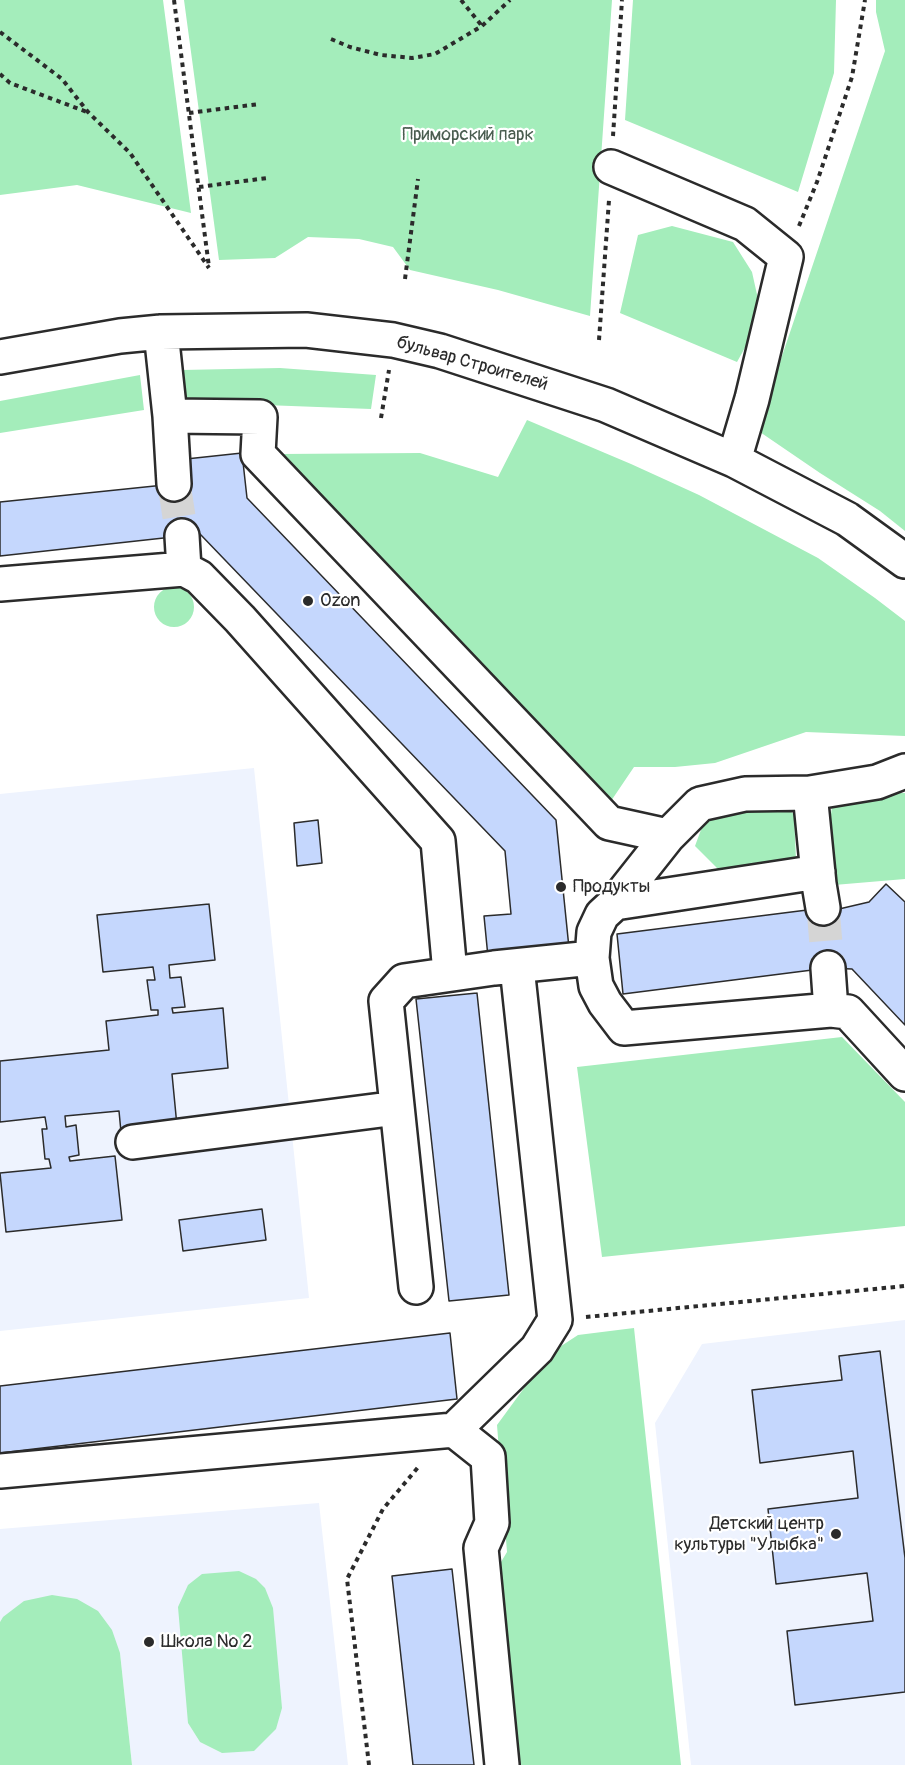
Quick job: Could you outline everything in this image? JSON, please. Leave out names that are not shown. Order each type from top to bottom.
[{"type":"street","points":[[611,167],[745,224],[786,257],[752,399],[734,460]]},
{"type":"street","name":"бульвар Строителей","points":[[0,357],[120,336],[161,332],[306,330],[393,340],[440,351],[606,405],[734,460],[847,519],[905,561]]},
{"type":"street","points":[[161,332],[170,416],[174,484]]},
{"type":"street","points":[[170,416],[260,417],[258,454],[609,823],[668,836]]},
{"type":"street","points":[[182,536],[184,569]]},
{"type":"street","points":[[0,584],[184,569],[199,577],[240,619],[438,841],[450,973]]},
{"type":"street","points":[[905,771],[876,782],[810,793],[745,794],[700,804],[668,836],[615,903],[602,915],[594,932],[592,958],[596,986],[605,1003],[624,1028],[831,1010],[848,1012],[905,1074]]},
{"type":"street","points":[[810,793],[823,908]]},
{"type":"street","points":[[615,903],[818,872]]},
{"type":"street","points":[[416,1287],[386,1001],[404,981],[450,973],[592,958]]},
{"type":"street","points":[[0,1471],[454,1430],[537,1349],[555,1320],[517,967]]},
{"type":"street","points":[[828,968],[831,1010]]},
{"type":"street","points":[[133,1142],[397,1108]]},
{"type":"street","points":[[454,1430],[488,1458],[492,1523],[481,1548],[502,1765]]},
{"type":"path","points":[[0,32],[62,79],[88,112],[130,153],[209,268],[174,0]]},
{"type":"path","points":[[461,0],[482,26]]},
{"type":"path","points":[[331,39],[350,47],[381,55],[412,58],[435,54],[482,26],[510,0]]},
{"type":"path","points":[[786,257],[817,182],[852,77],[865,0]]},
{"type":"path","points":[[0,74],[10,83],[88,112]]},
{"type":"path","points":[[189,113],[259,104]]},
{"type":"path","points":[[198,187],[267,178]]},
{"type":"path","points":[[405,279],[418,179]]},
{"type":"path","points":[[381,418],[389,369]]},
{"type":"path","points":[[555,1320],[905,1286]]},
{"type":"path","points":[[369,1765],[347,1578],[383,1509],[420,1464]]},
{"type":"shaded area","points":[[254,768],[309,1298],[0,1331],[0,794]]},
{"type":"shaded area","points":[[905,1320],[905,1765],[691,1765],[655,1423],[702,1344]]},
{"type":"shaded area","name":"Школа № 2","points":[[319,1503],[348,1765],[132,1765],[120,1653],[3,1617],[0,1622],[0,1529]],"holes":[[[188,1723],[222,1753],[200,1742]]]},
{"type":"green space","points":[[0,0],[163,0],[191,213],[77,185],[0,195]]},
{"type":"green space","name":"Приморский парк","points":[[184,0],[612,0],[590,316],[498,290],[410,270],[393,247],[359,239],[308,237],[275,258],[219,260]]},
{"type":"green space","points":[[633,0],[836,0],[834,73],[798,192],[625,120]]},
{"type":"green space","points":[[876,0],[905,0],[905,531],[880,511],[757,430],[885,51],[876,12]]},
{"type":"green space","points":[[672,226],[733,242],[752,272],[762,317],[737,362],[620,313],[638,235]]},
{"type":"green space","points":[[280,368],[376,375],[371,409],[185,402],[182,370]]},
{"type":"green space","points":[[140,375],[144,410],[0,433],[0,401]]},
{"type":"green space","points":[[527,420],[699,495],[818,558],[905,621],[905,736],[806,732],[715,763],[675,767],[634,767],[611,801],[280,454],[420,453],[498,477]]},
{"type":"green space","points":[[174,587],[188,593],[194,607],[188,621],[174,627],[160,621],[154,607],[160,593]]},
{"type":"green space","points":[[887,793],[905,793],[905,879],[834,885],[827,844],[832,807]]},
{"type":"green space","points":[[771,799],[794,814],[796,860],[766,871],[718,869],[695,846],[705,819]]},
{"type":"green space","points":[[842,1037],[905,1102],[905,1226],[602,1257],[577,1067]]},
{"type":"green space","points":[[634,1328],[681,1765],[515,1765],[495,1572],[507,1552],[497,1425],[549,1354],[578,1335]]},
{"type":"green space","points":[[239,1571],[256,1579],[265,1588],[273,1608],[282,1708],[276,1729],[254,1751],[222,1753],[200,1742],[188,1723],[178,1607],[188,1585],[202,1574]]},
{"type":"green space","points":[[52,1595],[77,1599],[98,1611],[112,1630],[120,1653],[132,1765],[0,1765],[0,1622],[24,1601]]},
{"type":"building","points":[[242,453],[247,498],[556,820],[569,948],[488,957],[484,916],[511,914],[505,851],[200,534],[0,556],[0,502],[174,484],[186,459]]},
{"type":"building","points":[[318,820],[322,863],[297,866],[294,823]]},
{"type":"building","points":[[886,884],[905,902],[905,1025],[852,969],[828,968],[623,994],[617,934],[823,908],[839,909],[869,902]]},
{"type":"building","points":[[209,904],[215,960],[169,965],[170,978],[181,977],[185,1007],[172,1008],[173,1013],[223,1008],[228,1068],[172,1074],[177,1126],[121,1132],[119,1111],[65,1116],[66,1127],[76,1125],[79,1155],[69,1157],[70,1161],[115,1156],[122,1220],[6,1232],[0,1173],[51,1168],[49,1159],[45,1159],[42,1129],[47,1129],[45,1117],[0,1122],[0,1061],[109,1050],[106,1021],[158,1015],[158,1010],[151,1010],[147,980],[155,980],[153,967],[103,972],[97,915]]},
{"type":"building","points":[[477,993],[509,1295],[449,1301],[416,999]]},
{"type":"building","points":[[262,1209],[266,1240],[183,1251],[179,1220]]},
{"type":"building","points":[[450,1333],[457,1399],[0,1453],[0,1386]]},
{"type":"building","name":"Детский центр культуры \"Улыбка\"","points":[[880,1351],[905,1558],[905,1692],[795,1705],[787,1631],[873,1621],[867,1573],[776,1584],[768,1509],[858,1498],[853,1451],[760,1463],[752,1390],[842,1380],[839,1356]]},
{"type":"building","points":[[452,1569],[474,1765],[413,1765],[392,1576]]},
{"type":"tunnel","points":[[174,484],[182,536]]},
{"type":"tunnel","points":[[823,908],[828,968]]},
{"type":"place","name":"Ozon","points":[[308,601]]},
{"type":"place","name":"Продукты","points":[[561,887]]},
{"type":"place","name":"Детский центр культуры \"Улыбка\"","points":[[836,1534]]},
{"type":"place","name":"Школа № 2","points":[[149,1642]]}]
